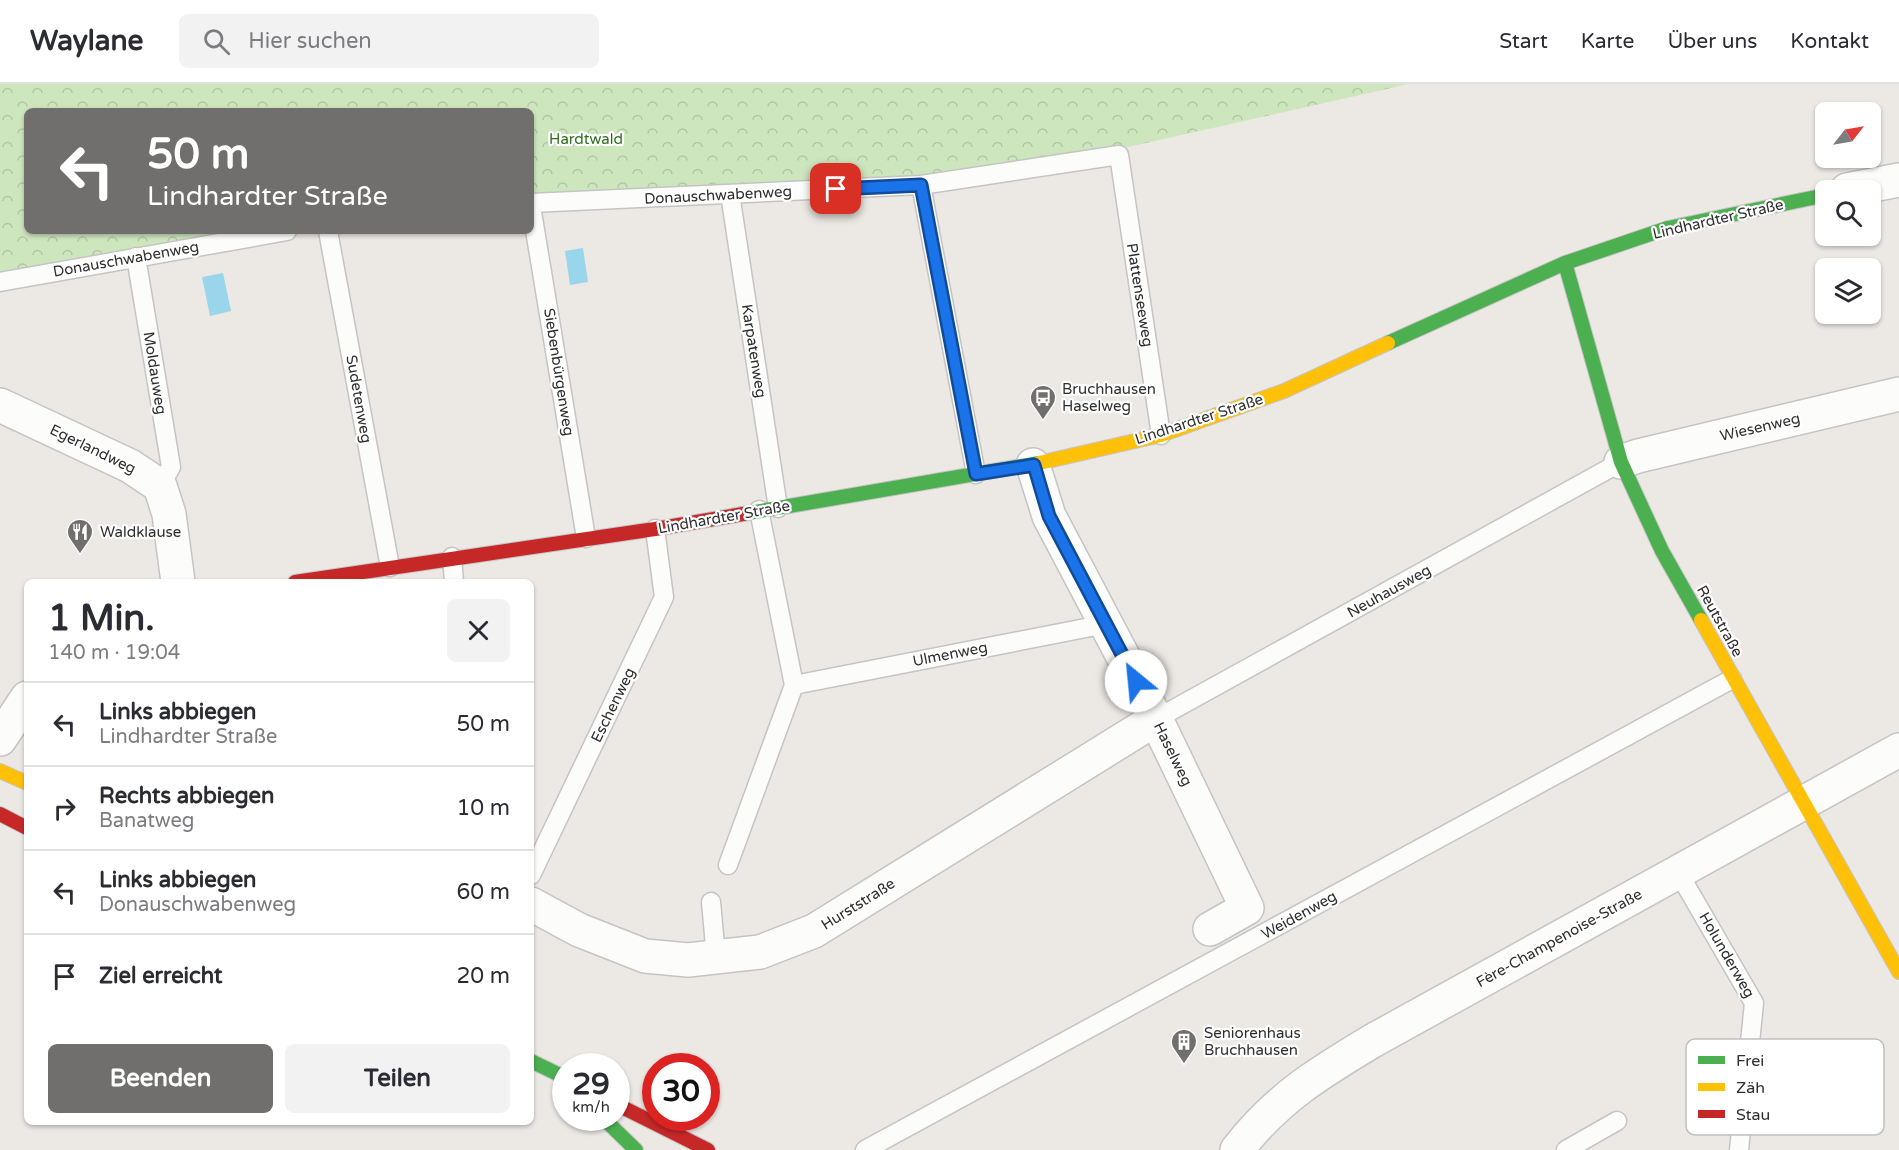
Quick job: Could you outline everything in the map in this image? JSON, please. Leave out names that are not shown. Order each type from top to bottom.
[{"type":"street","points":[[1881,183],[1899,180]]},
{"type":"street","name":"Lindhardter Straße","points":[[314,579],[654,529],[1034,465],[1161,435],[1284,391],[1565,263],[1668,228],[1815,197]]},
{"type":"street","name":"Reutstraße","points":[[1565,263],[1621,462],[1662,551],[1899,972]]},
{"type":"street","name":"Wiesenweg","points":[[1621,462],[1899,394]]},
{"type":"street","name":"Egerlandweg","points":[[0,405],[130,466],[160,486]]},
{"type":"street","name":"Haselweg","points":[[1034,465],[1049,516],[1156,719],[1247,908],[1210,929]]},
{"type":"street","points":[[160,486],[169,514],[178,579]]},
{"type":"street","points":[[0,739],[24,703]]},
{"type":"street","name":"Hurststraße","points":[[534,906],[579,930],[645,956],[688,960],[760,952],[814,931],[1156,719]]},
{"type":"street","name":"Fère-Champenoise-Straße","points":[[1237,1150],[1259,1124],[1310,1079],[1374,1040],[1899,750]]},
{"type":"street","points":[[0,771],[24,782]]},
{"type":"street","points":[[0,814],[24,826]]},
{"type":"street","points":[[534,1063],[552,1072]]},
{"type":"street","points":[[630,1111],[708,1150]]},
{"type":"street","points":[[616,1131],[636,1150]]},
{"type":"lane","name":"Donauschwabenweg","points":[[534,204],[921,185],[1119,155]]},
{"type":"lane","name":"Plattenseeweg","points":[[1119,155],[1161,435]]},
{"type":"lane","points":[[921,185],[976,474]]},
{"type":"lane","name":"Karpatenweg","points":[[729,194],[778,508]]},
{"type":"lane","name":"Siebenbürgenweg","points":[[534,222],[586,538]]},
{"type":"lane","name":"Donauschwabenweg","points":[[0,282],[270,234]]},
{"type":"lane","name":"Sudetenweg","points":[[329,234],[390,567]]},
{"type":"lane","name":"Moldauweg","points":[[136,257],[171,467],[160,486]]},
{"type":"lane","name":"Neuhausweg","points":[[1156,719],[1621,462]]},
{"type":"lane","points":[[728,865],[794,685],[759,510]]},
{"type":"lane","name":"Eschenweg","points":[[534,869],[664,597],[654,529]]},
{"type":"lane","points":[[452,557],[454,579]]},
{"type":"lane","name":"Ulmenweg","points":[[794,685],[1106,624]]},
{"type":"lane","name":"Weidenweg","points":[[865,1150],[1732,679]]},
{"type":"lane","name":"Holunderweg","points":[[1678,872],[1755,1002],[1751,1039]]},
{"type":"lane","points":[[711,902],[716,957]]},
{"type":"lane","points":[[1566,1150],[1617,1120]]},
{"type":"lane","name":"Holunderweg","points":[[1739,1150],[1741,1135]]},
{"type":"green space","name":"Hardtwald","points":[[0,84],[1409,84],[1128,147],[921,176],[534,196],[534,108],[24,108],[24,234],[221,234],[0,276]]},
{"type":"water","points":[[583,248],[588,282],[570,285],[565,251]]},
{"type":"water","points":[[223,273],[231,311],[210,316],[202,277]]},
{"type":"traffic: fast","points":[[1388,343],[1565,263],[1668,228],[1815,197]]},
{"type":"traffic: fast","points":[[1565,263],[1621,462],[1662,551],[1701,620]]},
{"type":"traffic: fast","points":[[743,514],[1039,463]]},
{"type":"traffic: fast","points":[[534,1062],[552,1071]]},
{"type":"traffic: fast","points":[[616,1131],[636,1150]]},
{"type":"traffic: slow","points":[[1039,463],[1161,435],[1284,391],[1388,343]]},
{"type":"traffic: slow","points":[[1701,620],[1899,972]]},
{"type":"traffic: slow","points":[[0,771],[24,782]]},
{"type":"traffic: jam","points":[[315,579],[743,514]]},
{"type":"traffic: jam","points":[[0,814],[24,826]]},
{"type":"traffic: jam","points":[[630,1111],[708,1150]]},
{"type":"place","name":"Bruchhausen Haselweg","points":[[1043,421]]},
{"type":"place","name":"Waldklause","points":[[80,555]]},
{"type":"place","name":"Seniorenhaus Bruchhausen","points":[[1184,1065]]},
{"type":"route","points":[[836,189],[921,185],[976,474],[1034,465],[1049,516],[1136,681]]}]
